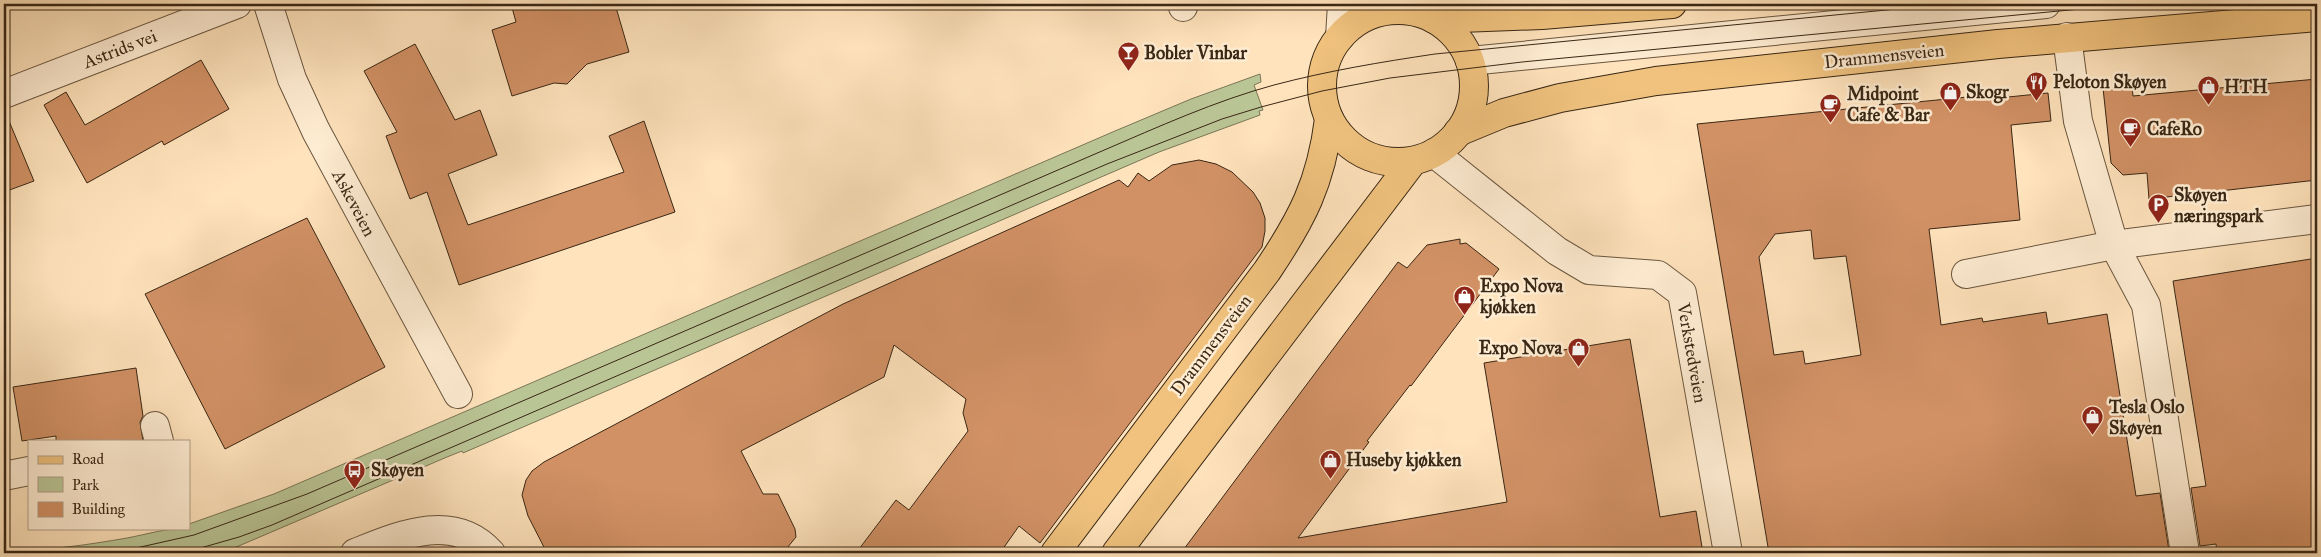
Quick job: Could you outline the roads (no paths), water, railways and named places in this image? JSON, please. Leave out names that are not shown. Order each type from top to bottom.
[{"type":"main road","points":[[1418,11],[1457,38],[1470,61],[1474,90],[1469,112],[1458,132],[1447,144],[1423,157],[1388,162],[1364,154],[1344,140],[1324,106],[1322,82],[1328,57],[1340,37],[1362,19],[1378,13],[1395,10],[1542,15],[1672,4]]},
{"type":"main road","name":"Drammensveien","points":[[1458,132],[1504,113],[1560,98],[1598,90],[1666,80],[2067,37],[2317,17]]},
{"type":"main road","name":"Drammensveien","points":[[1055,553],[1267,271],[1292,234],[1314,187],[1325,153],[1330,119]]},
{"type":"main road","points":[[1116,553],[1423,157]]},
{"type":"street","name":"Astrids vei","points":[[4,94],[237,4]]},
{"type":"street","name":"Askeveien","points":[[268,4],[274,29],[292,79],[316,131],[458,394]]},
{"type":"street","points":[[1340,37],[1342,4]]},
{"type":"street","points":[[1470,61],[2046,4]]},
{"type":"street","points":[[2067,37],[2078,121],[2114,245],[2146,305],[2185,553]]},
{"type":"street","name":"Verkstedveien","points":[[1423,157],[1558,251],[1589,270],[1658,275],[1682,293],[1728,553]]},
{"type":"street","points":[[1966,274],[2114,245],[2317,219]]},
{"type":"street","points":[[4,476],[28,471]]},
{"type":"street","points":[[355,553],[391,539],[435,528],[459,532],[491,553]]},
{"type":"tram line","points":[[114,553],[194,535],[307,494],[1144,133],[1252,91],[1334,71],[1435,54],[1948,4]]},
{"type":"tram line","points":[[183,553],[239,537],[272,525],[1107,164],[1222,119],[1261,107],[1322,91],[1390,78],[1522,62],[2133,4]]},
{"type":"place","name":"Bobler Vinbar","points":[[1128,72]]},
{"type":"place","name":"Peloton Skøyen","points":[[2037,101]]},
{"type":"place","name":"HTH","points":[[2208,106]]},
{"type":"place","name":"Skogr","points":[[1950,111]]},
{"type":"place","name":"Midpoint Cafe & Bar","points":[[1831,123]]},
{"type":"place","name":"CafeRo","points":[[2131,148]]},
{"type":"place","name":"Skøyen næringspark","points":[[2158,224]]},
{"type":"place","name":"Expo Nova kjøkken","points":[[1464,315]]},
{"type":"place","name":"Expo Nova","points":[[1578,367]]},
{"type":"place","name":"Tesla Oslo Skøyen","points":[[2093,436]]},
{"type":"place","name":"Huseby kjøkken","points":[[1330,479]]},
{"type":"place","name":"Skøyen","points":[[355,489]]}]
